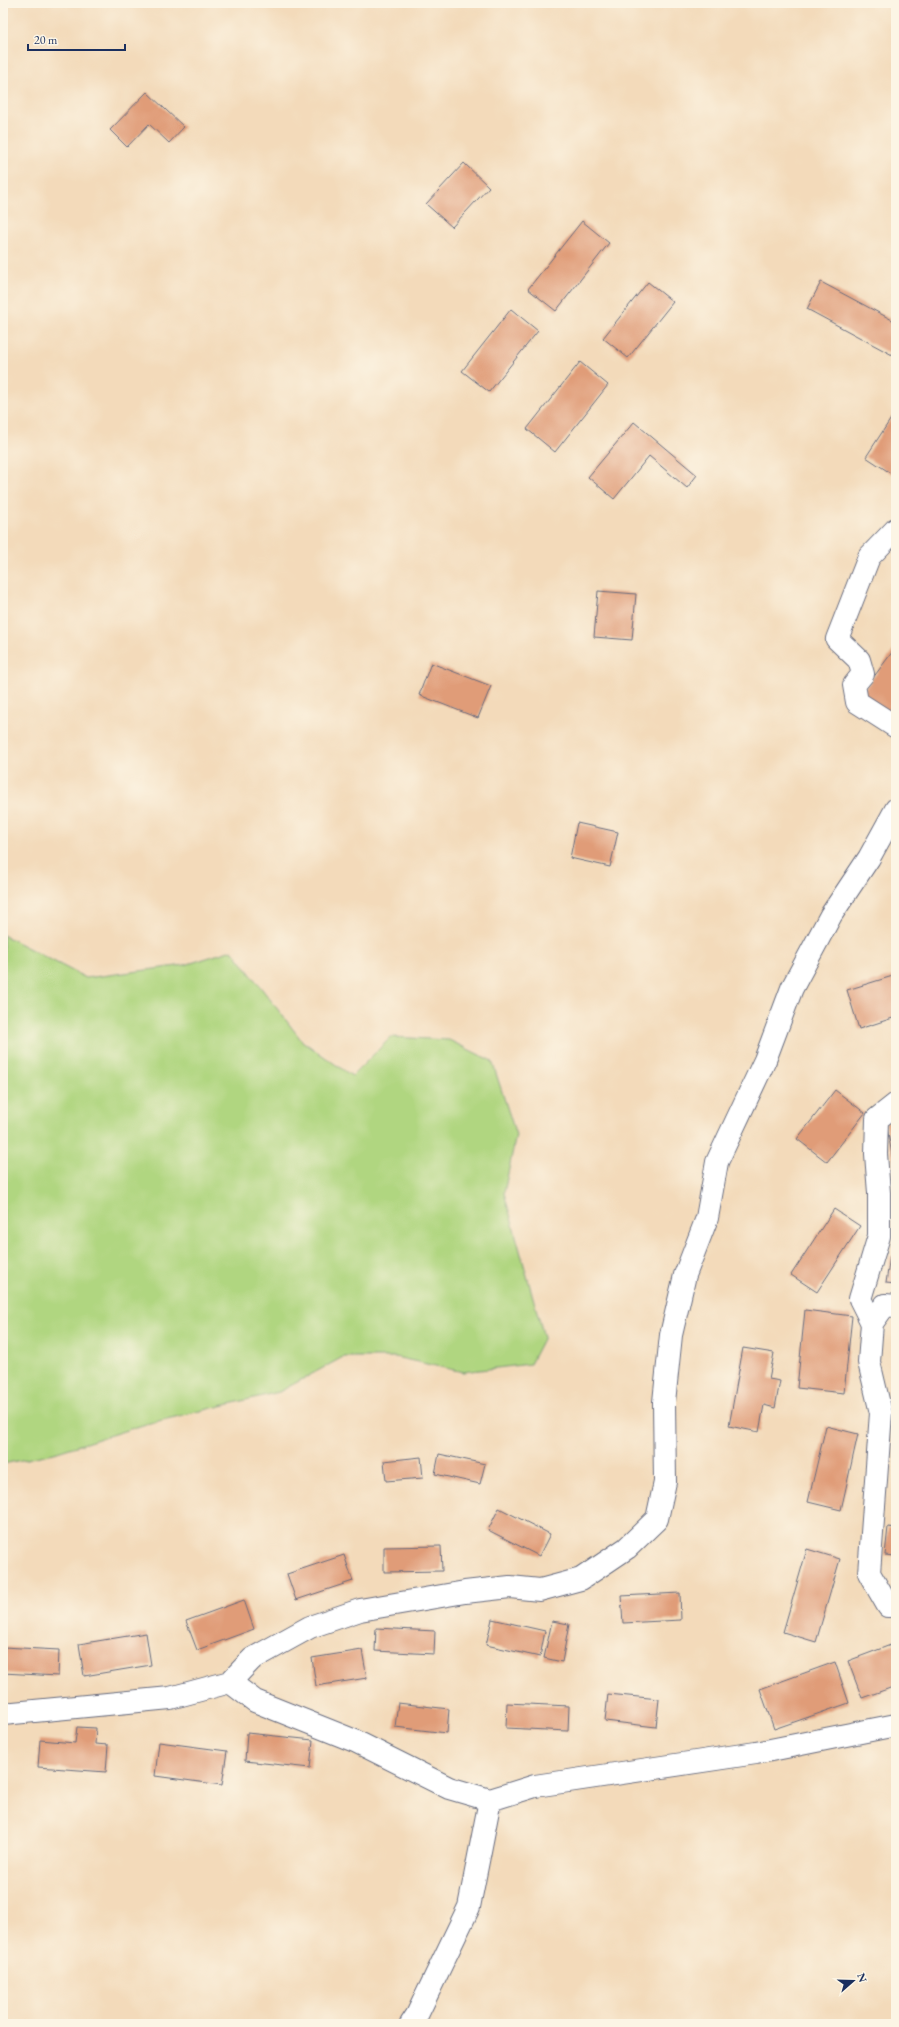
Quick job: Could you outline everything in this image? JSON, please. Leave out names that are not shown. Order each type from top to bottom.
[{"type":"street","points":[[896,529],[869,557],[837,639],[859,660],[863,674],[854,686],[857,702],[896,727]]},
{"type":"street","points":[[3,1714],[170,1698],[230,1682],[252,1659],[310,1627],[360,1610],[503,1588],[540,1590],[581,1579],[627,1548],[657,1519],[665,1482],[664,1402],[670,1335],[685,1274],[707,1218],[717,1162],[765,1060],[792,988],[831,915],[869,858],[896,809]]},
{"type":"street","points":[[896,1104],[877,1119],[876,1154],[879,1193],[879,1236],[860,1299],[872,1323],[869,1362],[881,1413],[869,1573],[888,1606],[896,1605]]},
{"type":"street","points":[[872,1323],[885,1305],[896,1306]]},
{"type":"street","points":[[230,1682],[255,1701],[355,1741],[449,1788],[490,1800],[535,1786],[756,1754],[896,1725]]},
{"type":"street","points":[[411,2024],[417,2015],[469,1907],[490,1800]]},
{"type":"green space","points":[[3,935],[86,978],[185,965],[232,950],[302,1041],[352,1076],[391,1037],[449,1040],[492,1061],[516,1135],[504,1193],[544,1337],[530,1364],[463,1372],[395,1357],[343,1357],[279,1392],[146,1424],[54,1453],[3,1464]]},
{"type":"building","points":[[147,92],[184,127],[169,143],[149,124],[127,147],[110,130]]},
{"type":"building","points":[[464,163],[489,187],[452,227],[426,204]]},
{"type":"building","points":[[582,221],[609,243],[556,311],[528,289]]},
{"type":"building","points":[[648,282],[673,302],[628,358],[603,338]]},
{"type":"building","points":[[821,282],[896,322],[896,357],[807,309]]},
{"type":"building","points":[[511,309],[538,331],[489,392],[462,371]]},
{"type":"building","points":[[580,362],[608,385],[555,452],[527,429]]},
{"type":"building","points":[[894,414],[896,415],[896,468],[892,474],[866,457]]},
{"type":"building","points":[[634,422],[697,475],[687,488],[649,456],[614,499],[588,477]]},
{"type":"building","points":[[598,591],[636,594],[632,640],[594,637]]},
{"type":"building","points":[[896,647],[896,720],[861,694]]},
{"type":"building","points":[[431,663],[491,686],[478,718],[419,695]]},
{"type":"building","points":[[577,823],[618,832],[610,867],[570,858]]},
{"type":"building","points":[[896,975],[896,1017],[859,1029],[847,990]]},
{"type":"building","points":[[835,1090],[865,1113],[827,1162],[797,1139]]},
{"type":"building","points":[[896,1120],[896,1160],[893,1160],[886,1122]]},
{"type":"building","points":[[834,1209],[860,1226],[817,1292],[791,1275]]},
{"type":"building","points":[[890,1256],[896,1257],[896,1284],[886,1283]]},
{"type":"building","points":[[805,1310],[852,1316],[844,1393],[797,1388]]},
{"type":"building","points":[[895,1320],[896,1351],[893,1351]]},
{"type":"building","points":[[743,1348],[774,1353],[769,1379],[780,1381],[775,1408],[764,1405],[759,1432],[729,1426]]},
{"type":"building","points":[[892,1393],[896,1393],[896,1422],[890,1421]]},
{"type":"building","points":[[826,1426],[858,1434],[841,1510],[808,1502]]},
{"type":"building","points":[[439,1454],[485,1464],[480,1484],[435,1474]]},
{"type":"building","points":[[421,1457],[423,1478],[386,1481],[384,1461]]},
{"type":"building","points":[[499,1508],[550,1534],[539,1556],[488,1530]]},
{"type":"building","points":[[888,1527],[896,1528],[896,1556],[885,1555]]},
{"type":"building","points":[[441,1546],[442,1571],[384,1572],[384,1547]]},
{"type":"building","points":[[807,1549],[840,1559],[816,1642],[783,1632]]},
{"type":"building","points":[[344,1555],[353,1581],[296,1600],[287,1574]]},
{"type":"building","points":[[680,1593],[681,1620],[623,1623],[621,1596]]},
{"type":"building","points":[[244,1600],[254,1629],[197,1650],[186,1621]]},
{"type":"building","points":[[492,1619],[545,1631],[540,1657],[486,1645]]},
{"type":"building","points":[[552,1621],[569,1624],[562,1662],[544,1658]]},
{"type":"building","points":[[376,1628],[435,1631],[434,1654],[375,1651]]},
{"type":"building","points":[[146,1633],[151,1665],[84,1676],[79,1644]]},
{"type":"building","points":[[896,1643],[896,1686],[862,1698],[848,1661]]},
{"type":"building","points":[[3,1647],[59,1650],[58,1676],[3,1673]]},
{"type":"building","points":[[362,1650],[367,1678],[316,1686],[312,1658]]},
{"type":"building","points":[[835,1662],[849,1703],[774,1729],[760,1689]]},
{"type":"building","points":[[608,1694],[659,1699],[656,1727],[605,1721]]},
{"type":"building","points":[[398,1703],[449,1709],[447,1733],[395,1727]]},
{"type":"building","points":[[507,1703],[569,1706],[568,1731],[506,1728]]},
{"type":"building","points":[[77,1727],[96,1728],[95,1744],[108,1745],[106,1772],[38,1767],[40,1740],[75,1743]]},
{"type":"building","points":[[247,1733],[313,1740],[310,1768],[245,1761]]},
{"type":"building","points":[[159,1742],[227,1751],[222,1785],[155,1776]]}]
